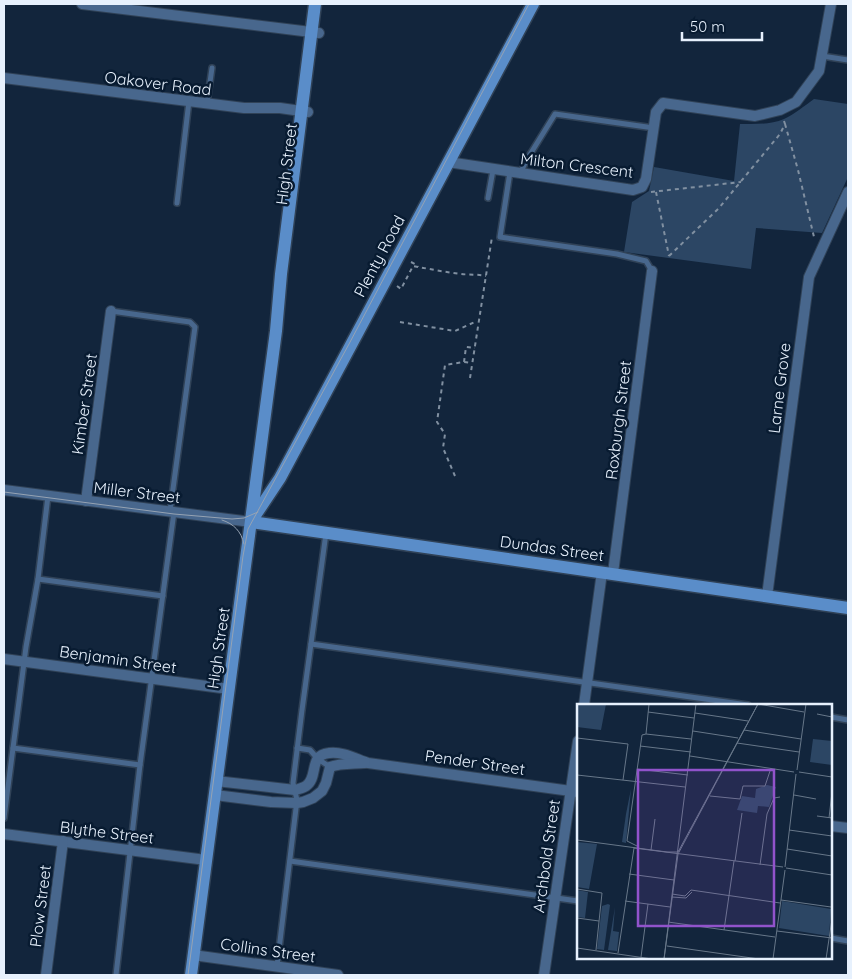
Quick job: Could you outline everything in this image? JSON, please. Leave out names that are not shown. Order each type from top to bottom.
[{"type":"main road","name":"High Street","points":[[315,4],[315,33]]},
{"type":"main road","name":"High Street","points":[[191,975],[277,326],[278,295],[290,236],[315,33],[323,4]]},
{"type":"main road","name":"Plenty Road","points":[[250,522],[280,478],[533,4]]},
{"type":"main road","name":"Dundas Street","points":[[250,522],[848,608]]},
{"type":"street","points":[[82,4],[315,33]]},
{"type":"street","name":"Milton Crescent","points":[[448,162],[633,190],[642,187],[646,180],[656,112],[663,103],[755,116],[780,110],[796,102],[819,71],[831,4]]},
{"type":"street","name":"Oakover Road","points":[[4,78],[189,102],[253,109],[280,108],[304,112]]},
{"type":"street","name":"Larne Grove","points":[[767,596],[809,277],[848,192]]},
{"type":"street","name":"Roxburgh Street","points":[[607,573],[652,271]]},
{"type":"street","name":"Kimber Street","points":[[86,501],[111,311]]},
{"type":"street","name":"Miller Street","points":[[8,489],[250,522]]},
{"type":"street","points":[[584,704],[607,573]]},
{"type":"street","name":"Benjamin Street","points":[[4,659],[229,689]]},
{"type":"street","name":"Pender Street","points":[[318,759],[321,755],[336,753],[368,763],[575,791]]},
{"type":"street","name":"Archbold Street","points":[[544,975],[575,791],[577,758]]},
{"type":"street","points":[[216,781],[295,790],[305,787],[311,782],[318,759]]},
{"type":"street","name":"Pender Street","points":[[330,767],[337,764],[368,763]]},
{"type":"street","points":[[214,795],[303,802],[314,798],[322,791],[330,767]]},
{"type":"street","points":[[832,826],[848,828]]},
{"type":"street","name":"Blythe Street","points":[[4,834],[206,860]]},
{"type":"street","name":"Plow Street","points":[[46,975],[64,841]]},
{"type":"street","name":"Collins Street","points":[[193,955],[272,969],[338,975]]},
{"type":"lane","points":[[822,56],[848,60]]},
{"type":"lane","points":[[207,104],[212,68]]},
{"type":"lane","points":[[177,203],[189,102]]},
{"type":"lane","points":[[652,271],[646,261],[617,254],[500,237],[515,173],[526,161],[555,114],[654,128]]},
{"type":"lane","points":[[488,198],[493,170]]},
{"type":"lane","points":[[111,311],[190,322],[195,327],[163,596],[140,765],[116,975]]},
{"type":"lane","points":[[4,818],[48,495]]},
{"type":"lane","points":[[272,969],[290,861],[297,803],[293,783],[326,533]]},
{"type":"lane","points":[[38,579],[163,596]]},
{"type":"lane","points":[[311,644],[741,704]]},
{"type":"lane","points":[[832,717],[848,720]]},
{"type":"lane","points":[[13,748],[140,765]]},
{"type":"lane","points":[[297,748],[310,750],[318,759],[330,767]]},
{"type":"lane","points":[[290,861],[577,901]]},
{"type":"lane","points":[[832,938],[848,941]]},
{"type":"path","points":[[783,118],[798,170],[814,238]]},
{"type":"path","points":[[656,192],[670,256],[719,208],[780,134],[785,124]]},
{"type":"path","points":[[651,192],[740,182]]},
{"type":"path","points":[[470,378],[493,230]]},
{"type":"path","points":[[411,262],[422,269],[486,276]]},
{"type":"path","points":[[397,286],[401,289],[413,266],[418,267]]},
{"type":"path","points":[[400,322],[455,331],[478,321]]},
{"type":"path","points":[[464,362],[466,347],[475,348]]},
{"type":"path","points":[[455,476],[443,448],[445,434],[437,422],[445,365],[464,362],[472,364]]},
{"type":"shaded area","points":[[814,99],[848,104],[848,177],[822,233],[756,228],[751,269],[624,252],[632,202],[649,191],[654,167],[734,181],[740,124],[762,124],[779,121],[792,115]]},
{"type":"tram line","points":[[188,975],[248,529],[349,344],[529,4]]},
{"type":"tram line","points":[[4,492],[174,514],[232,519],[244,518],[258,512]]},
{"type":"tram line","points":[[222,520],[236,529],[241,535],[244,544]]}]
